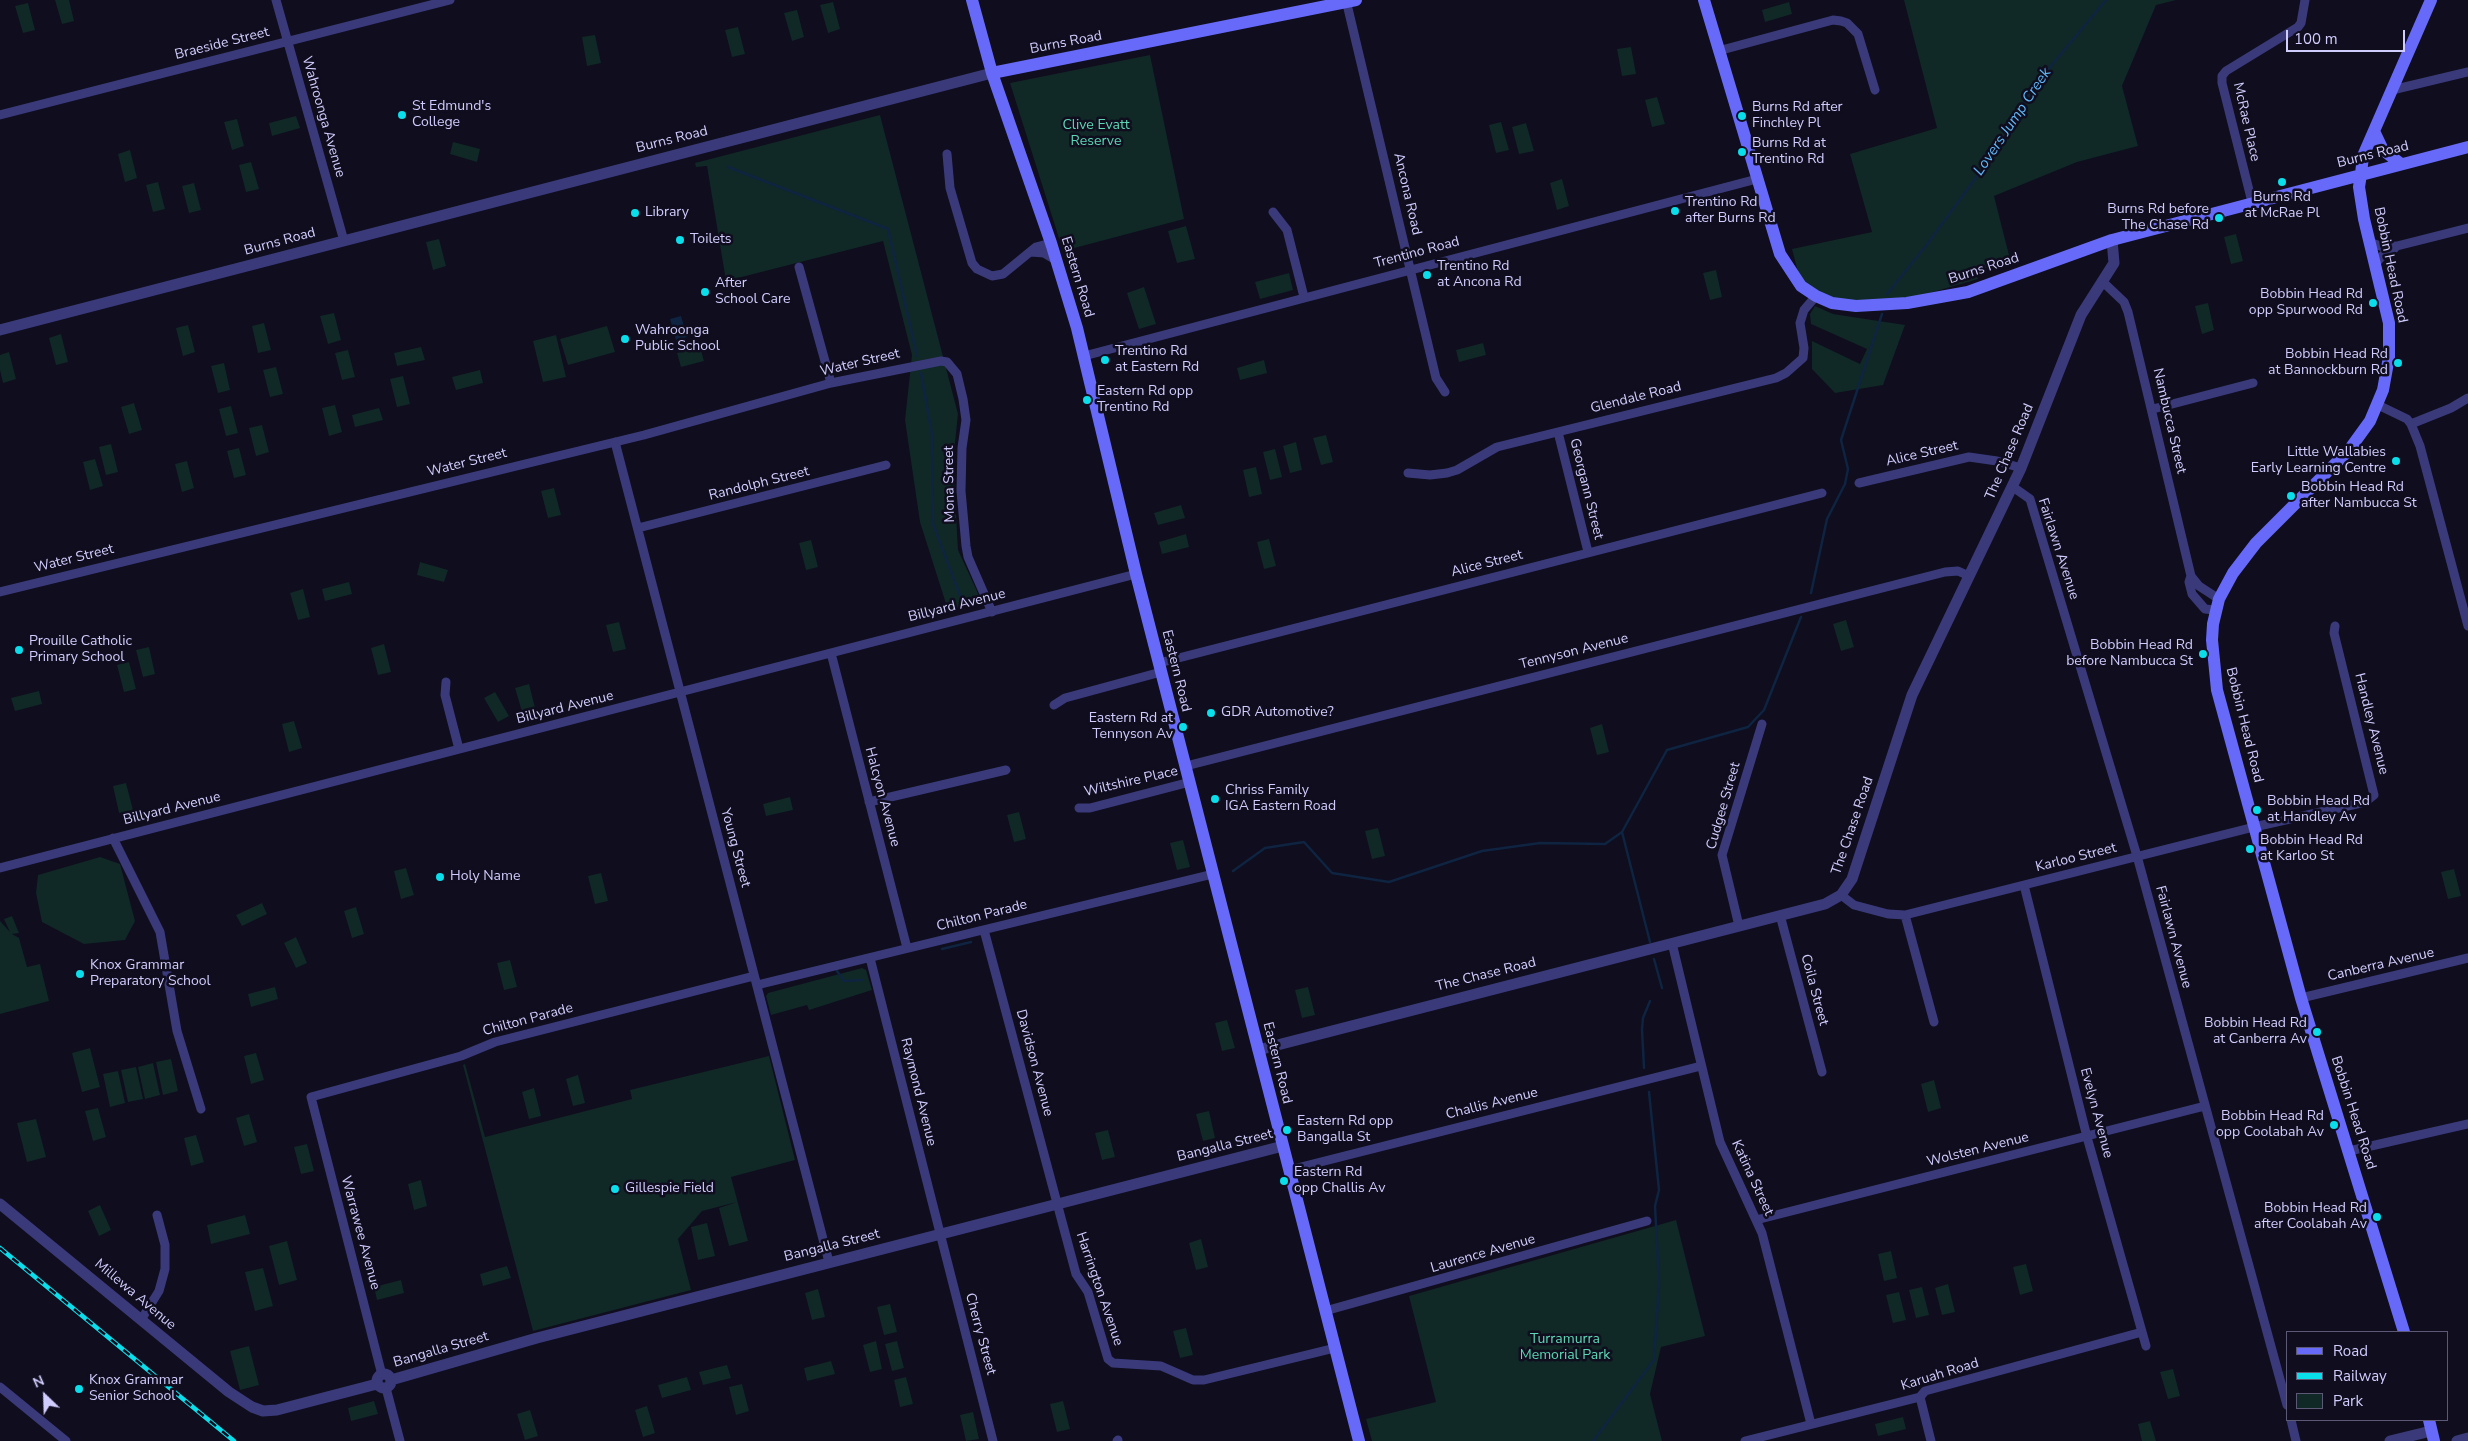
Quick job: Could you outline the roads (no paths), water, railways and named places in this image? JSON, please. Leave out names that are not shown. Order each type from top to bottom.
[{"type":"main road","name":"Eastern Road","points":[[972,0],[992,73],[1051,243],[1084,356],[1136,574],[1359,1441]]},
{"type":"main road","name":"Burns Road","points":[[1704,0],[1780,254],[1794,278],[1816,296],[1832,303],[1856,306],[1907,303],[1950,297],[1981,289],[2112,240],[2468,147]]},
{"type":"main road","name":"Bobbin Head Road","points":[[2404,1331],[2301,998],[2217,690],[2212,640],[2217,605],[2245,556],[2349,450],[2363,433],[2378,405],[2387,375],[2390,340],[2386,308],[2369,242],[2360,196],[2363,156],[2431,0]]},
{"type":"main road","name":"Burns Road","points":[[992,73],[1350,1]]},
{"type":"main road","points":[[2374,130],[2382,150],[2401,164]]},
{"type":"street","name":"Wahroonga Avenue","points":[[276,0],[344,241]]},
{"type":"street","name":"Braeside Street","points":[[0,115],[450,0]]},
{"type":"street","name":"McRae Place","points":[[2252,202],[2222,83],[2222,76],[2226,71],[2298,27],[2301,23],[2305,0]]},
{"type":"street","name":"Ancona Road","points":[[1350,1],[1436,378],[1445,392]]},
{"type":"street","points":[[1718,51],[1833,20],[1841,21],[1847,23],[1858,34],[1875,90]]},
{"type":"street","points":[[2392,90],[2468,72]]},
{"type":"street","name":"Burns Road","points":[[0,330],[992,73]]},
{"type":"street","points":[[947,154],[950,188],[972,263],[977,269],[992,276],[1003,274],[1036,247],[1051,243]]},
{"type":"street","name":"Trentino Road","points":[[1084,356],[1410,269],[1757,180]]},
{"type":"street","points":[[1273,212],[1286,230],[1304,297]]},
{"type":"street","points":[[2369,242],[2383,247],[2397,246],[2468,228]]},
{"type":"street","name":"The Chase Road","points":[[1258,1050],[1826,904],[1841,896],[1852,879],[1912,694],[2013,487],[2081,315],[2114,263],[2112,240]]},
{"type":"street","points":[[2375,264],[2384,254],[2397,246]]},
{"type":"street","points":[[1031,252],[1044,253],[1056,260]]},
{"type":"street","points":[[799,267],[831,383]]},
{"type":"street","name":"Nambucca Street","points":[[2103,282],[2124,302],[2128,312],[2153,409],[2191,576],[2190,588],[2199,604],[2205,609],[2217,605]]},
{"type":"street","name":"Glendale Road","points":[[1408,473],[1430,475],[1447,473],[1457,470],[1492,449],[1776,378],[1803,358],[1804,348],[1800,323],[1804,310],[1816,296]]},
{"type":"street","name":"Water Street","points":[[0,592],[615,442],[831,383],[940,361]]},
{"type":"street","name":"Mona Street","points":[[940,361],[947,362],[957,374],[963,399],[966,420],[962,448],[962,491],[966,546],[968,556],[992,612]]},
{"type":"street","points":[[2153,409],[2253,383]]},
{"type":"street","points":[[2411,424],[2451,408],[2468,398]]},
{"type":"street","points":[[2378,405],[2407,419],[2420,446],[2468,626]]},
{"type":"street","name":"Georgann Street","points":[[1558,432],[1588,552]]},
{"type":"street","name":"Young Street","points":[[615,442],[829,1262]]},
{"type":"street","name":"Alice Street","points":[[1859,483],[1969,457],[1997,461],[2021,468]]},
{"type":"street","name":"Randolph Street","points":[[638,528],[886,465]]},
{"type":"street","name":"Fairlawn Avenue","points":[[2013,487],[2030,499],[2137,856],[2286,1401]]},
{"type":"street","name":"Alice Street","points":[[1054,705],[1065,698],[1160,668],[1588,552],[1822,492]]},
{"type":"street","name":"Tennyson Avenue","points":[[1186,766],[1945,572],[1958,571],[1969,576]]},
{"type":"street","name":"Billyard Avenue","points":[[0,868],[1136,574]]},
{"type":"street","points":[[2191,576],[2217,605]]},
{"type":"street","name":"Handley Avenue","points":[[2254,827],[2361,803],[2374,795],[2334,633],[2335,626]]},
{"type":"street","name":"Halcyon Avenue","points":[[831,653],[907,948]]},
{"type":"street","points":[[446,682],[445,695],[459,749]]},
{"type":"street","name":"Cudgee Street","points":[[1739,926],[1722,855],[1762,724]]},
{"type":"street","points":[[869,802],[1006,770]]},
{"type":"street","name":"Wiltshire Place","points":[[1079,808],[1090,808],[1190,782]]},
{"type":"street","name":"Karloo Street","points":[[1905,915],[2254,827]]},
{"type":"street","points":[[113,838],[160,932],[177,1031],[201,1109]]},
{"type":"street","name":"Chilton Parade","points":[[311,1097],[461,1056],[495,1042],[756,981],[870,958],[1213,874]]},
{"type":"street","name":"Evelyn Avenue","points":[[2024,885],[2087,1137],[2146,1346]]},
{"type":"street","points":[[1841,896],[1854,905],[1888,914],[1905,915],[1934,1022]]},
{"type":"street","name":"Coila Street","points":[[1780,915],[1822,1072]]},
{"type":"street","name":"Davidson Avenue","points":[[984,930],[1057,1203]]},
{"type":"street","name":"Katina Street","points":[[1672,943],[1720,1142],[1756,1220],[1812,1424]]},
{"type":"street","name":"Raymond Avenue","points":[[870,958],[940,1234]]},
{"type":"street","name":"Canberra Avenue","points":[[2301,998],[2468,958]]},
{"type":"street","name":"Challis Avenue","points":[[1289,1170],[1701,1066]]},
{"type":"street","name":"Warrawee Avenue","points":[[311,1097],[400,1441]]},
{"type":"street","name":"Wolsten Avenue","points":[[1756,1220],[2205,1106]]},
{"type":"street","points":[[2349,1151],[2468,1124]]},
{"type":"street","name":"Bangalla Street","points":[[252,1408],[263,1411],[277,1410],[384,1382],[537,1338],[1283,1146]]},
{"type":"street","name":"Harrington Avenue","points":[[1057,1203],[1076,1274],[1088,1292],[1108,1359],[1113,1363],[1153,1364],[1193,1380],[1204,1380],[1335,1348]]},
{"type":"street","name":"Millewa Avenue","points":[[0,1204],[228,1392],[252,1408]]},
{"type":"street","points":[[141,1320],[159,1291],[165,1269],[166,1245],[158,1215]]},
{"type":"street","name":"Laurence Avenue","points":[[1326,1312],[1647,1221]]},
{"type":"street","name":"Cherry Street","points":[[940,1234],[993,1441]]},
{"type":"street","name":"Karuah Road","points":[[1745,1441],[1920,1397],[1925,1391],[2142,1332]]},
{"type":"street","points":[[0,1387],[66,1441]]},
{"type":"street","points":[[1920,1397],[1931,1441]]},
{"type":"street","points":[[2291,1421],[2296,1441]]},
{"type":"street","points":[[2390,1441],[2431,1431]]},
{"type":"street","points":[[2457,1441],[2468,1438]]},
{"type":"water","points":[[681,316],[687,337],[676,340],[670,319]]},
{"type":"waterway","name":"Lovers Jump Creek","points":[[1887,294],[1925,247],[2000,145],[2030,91],[2106,0]]},
{"type":"waterway","points":[[728,167],[888,229],[917,356]]},
{"type":"waterway","name":"Lovers Jump Creek","points":[[1811,593],[1827,519],[1845,484],[1848,469],[1841,440],[1882,314]]},
{"type":"waterway","points":[[921,373],[932,435],[933,524],[961,598]]},
{"type":"waterway","points":[[1233,871],[1265,848],[1304,842],[1332,873],[1389,882],[1482,851],[1540,843],[1605,844],[1622,832],[1667,750],[1748,727],[1764,710],[1801,617]]},
{"type":"waterway","points":[[1622,832],[1650,942]]},
{"type":"waterway","points":[[942,949],[971,942]]},
{"type":"waterway","points":[[1654,959],[1662,988]]},
{"type":"waterway","points":[[837,971],[844,981],[862,980]]},
{"type":"waterway","points":[[1644,1068],[1642,1029],[1643,1018],[1650,1001]]},
{"type":"waterway","points":[[1593,1441],[1654,1360],[1659,1283],[1655,1206],[1659,1190],[1649,1092]]},
{"type":"railway","points":[[0,1248],[234,1441]]},
{"type":"place","name":"St Edmund's College","points":[[402,115]]},
{"type":"place","name":"Burns Rd after Finchley Pl","points":[[1742,116]]},
{"type":"place","name":"Burns Rd at Trentino Rd","points":[[1742,152]]},
{"type":"place","name":"Burns Rd at McRae Pl","points":[[2282,182]]},
{"type":"place","name":"Trentino Rd after Burns Rd","points":[[1675,211]]},
{"type":"place","name":"Library","points":[[635,213]]},
{"type":"place","name":"Burns Rd before The Chase Rd","points":[[2219,218]]},
{"type":"place","name":"Toilets","points":[[680,240]]},
{"type":"place","name":"Trentino Rd at Ancona Rd","points":[[1427,275]]},
{"type":"place","name":"After School Care","points":[[705,292]]},
{"type":"place","name":"Bobbin Head Rd opp Spurwood Rd","points":[[2373,303]]},
{"type":"place","name":"Wahroonga Public School","points":[[625,339]]},
{"type":"place","name":"Trentino Rd at Eastern Rd","points":[[1105,360]]},
{"type":"place","name":"Bobbin Head Rd at Bannockburn Rd","points":[[2398,363]]},
{"type":"place","name":"Eastern Rd opp Trentino Rd","points":[[1087,400]]},
{"type":"place","name":"Little Wallabies Early Learning Centre","points":[[2396,461]]},
{"type":"place","name":"Bobbin Head Rd after Nambucca St","points":[[2291,496]]},
{"type":"place","name":"Prouille Catholic Primary School","points":[[19,650]]},
{"type":"place","name":"Bobbin Head Rd before Nambucca St","points":[[2203,654]]},
{"type":"place","name":"GDR Automotive?","points":[[1211,713]]},
{"type":"place","name":"Eastern Rd at Tennyson Av","points":[[1183,727]]},
{"type":"place","name":"Chriss Family IGA Eastern Road","points":[[1215,799]]},
{"type":"place","name":"Bobbin Head Rd at Handley Av","points":[[2257,810]]},
{"type":"place","name":"Bobbin Head Rd at Karloo St","points":[[2250,849]]},
{"type":"place","name":"Holy Name","points":[[440,877]]},
{"type":"place","name":"Knox Grammar Preparatory School","points":[[80,974]]},
{"type":"place","name":"Bobbin Head Rd at Canberra Av","points":[[2317,1032]]},
{"type":"place","name":"Bobbin Head Rd opp Coolabah Av","points":[[2334,1125]]},
{"type":"place","name":"Eastern Rd opp Bangalla St","points":[[1287,1130]]},
{"type":"place","name":"Eastern Rd opp Challis Av","points":[[1284,1181]]},
{"type":"place","name":"Gillespie Field","points":[[615,1189]]},
{"type":"place","name":"Bobbin Head Rd after Coolabah Av","points":[[2377,1217]]},
{"type":"place","name":"Knox Grammar Senior School","points":[[79,1389]]},
{"type":"park label","name":"Clive Evatt Reserve","points":[[1096,134]]},
{"type":"park label","name":"Turramurra Memorial Park","points":[[1565,1348]]}]
